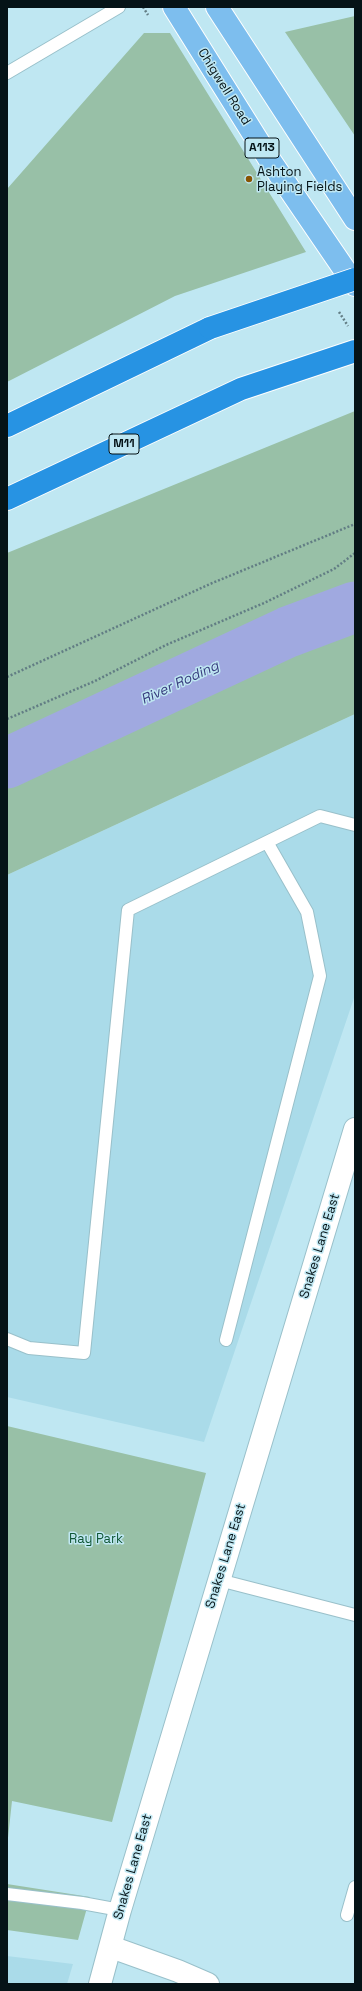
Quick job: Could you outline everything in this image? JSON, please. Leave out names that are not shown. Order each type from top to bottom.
[{"type":"highway","points":[[7,426],[210,328],[355,279]]},
{"type":"highway","name":"M11","points":[[7,499],[241,389],[355,351]]},
{"type":"main road","name":"Chigwell Road","points":[[174,7],[271,162],[355,285]]},
{"type":"main road","points":[[217,7],[355,219]]},
{"type":"street","name":"Snakes Lane East","points":[[100,1984],[120,1910],[219,1580],[352,1151],[355,1129]]},
{"type":"street","points":[[111,1947],[178,1971],[208,1984]]},
{"type":"lane","points":[[7,73],[120,7]]},
{"type":"lane","points":[[7,1339],[29,1348],[84,1353],[128,910],[320,816],[355,825]]},
{"type":"lane","points":[[226,1340],[320,976],[307,912],[267,842]]},
{"type":"lane","points":[[219,1580],[355,1615]]},
{"type":"lane","points":[[347,1916],[355,1887]]},
{"type":"lane","points":[[7,1894],[82,1902],[120,1910]]},
{"type":"path","points":[[7,677],[210,584],[355,524]]},
{"type":"path","points":[[7,719],[95,681],[166,645],[264,603],[334,569],[355,553]]},
{"type":"shaded area","points":[[355,714],[355,995],[204,1442],[7,1397],[7,875]]},
{"type":"shaded area","points":[[7,1956],[73,1964],[67,1984],[7,1984]]},
{"type":"green space","points":[[355,16],[355,136],[285,32]]},
{"type":"green space","points":[[144,33],[170,33],[306,252],[175,296],[7,382],[7,189]]},
{"type":"green space","points":[[355,411],[355,714],[7,875],[7,553]]},
{"type":"green space","name":"Ray Park","points":[[7,1426],[206,1473],[112,1822],[12,1801],[7,1847]]},
{"type":"green space","points":[[7,1884],[90,1897],[78,1940],[7,1930]]},
{"type":"waterway","name":"River Roding","points":[[7,763],[288,632],[355,607]]},
{"type":"place","name":"Ashton Playing Fields","points":[[249,179]]}]
